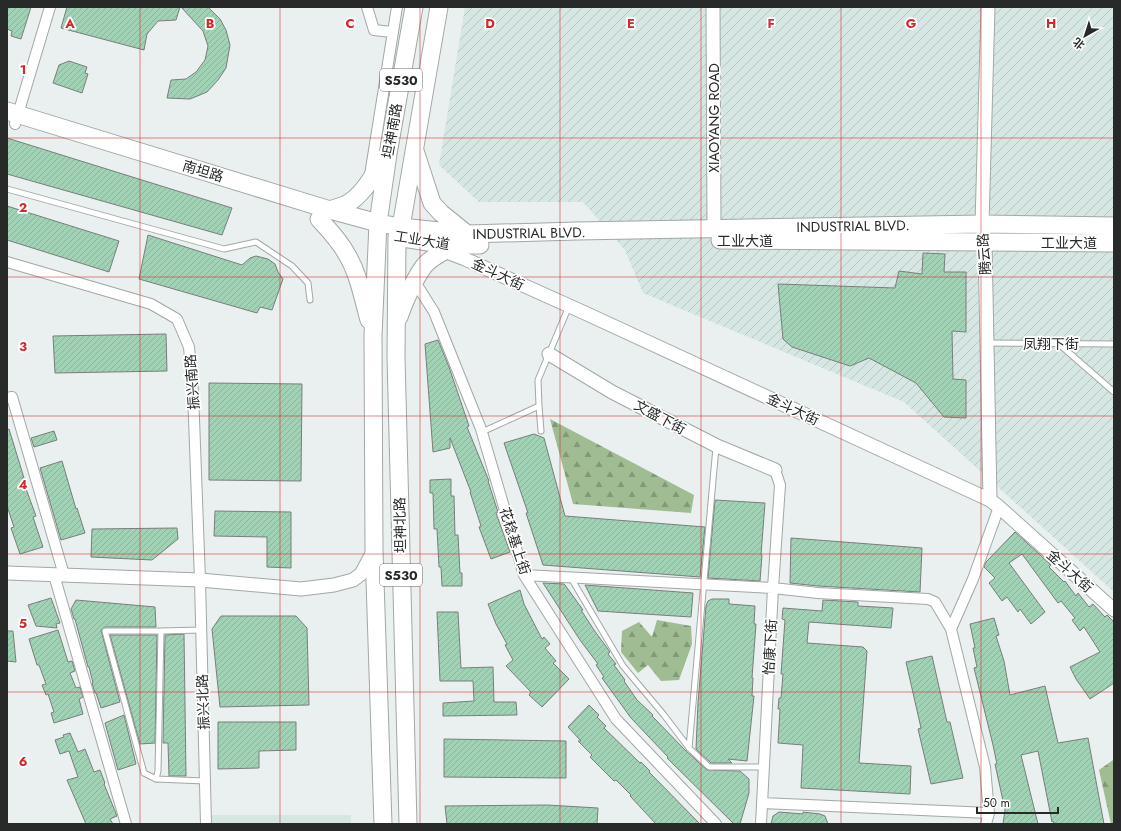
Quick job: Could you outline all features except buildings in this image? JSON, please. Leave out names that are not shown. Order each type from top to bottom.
[{"type":"main road","name":"坦神南路","points":[[378,228],[388,154],[414,7]]},
{"type":"main road","name":"坦神南路","points":[[399,232],[439,7]]},
{"type":"main road","name":"南坦路","points":[[12,118],[324,214],[399,232]]},
{"type":"main road","points":[[414,149],[432,203],[441,213],[468,234]]},
{"type":"main road","points":[[373,336],[354,271],[346,253],[335,236],[324,214],[344,205],[356,197],[368,183],[388,154]]},
{"type":"main road","name":"INDUSTRIAL BLVD.","points":[[399,232],[468,234],[982,224],[1114,226]]},
{"type":"main road","name":"坦神北路","points":[[378,228],[373,336],[374,550],[383,824]]},
{"type":"main road","name":"工业大道","points":[[399,232],[450,248],[716,240],[1114,243]]},
{"type":"main road","name":"坦神北路","points":[[399,232],[396,357],[408,824]]},
{"type":"main road","points":[[396,326],[404,302],[424,266],[450,248]]},
{"type":"street","points":[[12,118],[50,7]]},
{"type":"street","points":[[367,7],[374,30],[392,32]]},
{"type":"street","points":[[368,183],[396,7]]},
{"type":"street","name":"XIAOYANG ROAD","points":[[713,7],[714,229]]},
{"type":"street","name":"腾云路","points":[[988,7],[982,224],[986,243],[987,343],[994,503]]},
{"type":"street","name":"金斗大街","points":[[450,248],[466,259],[994,503],[1114,610]]},
{"type":"street","name":"振兴南路","points":[[7,262],[151,304],[177,320],[189,348],[193,392],[200,580]]},
{"type":"street","name":"花稔基上街","points":[[415,282],[434,312],[482,432],[524,575],[616,719],[716,824]]},
{"type":"street","name":"文盛下街","points":[[549,354],[612,392],[716,446],[775,470]]},
{"type":"street","points":[[7,398],[12,397],[126,824]]},
{"type":"street","name":"怡康下街","points":[[761,824],[772,588],[780,485],[775,470]]},
{"type":"street","points":[[951,629],[973,579],[994,503]]},
{"type":"street","points":[[7,573],[200,580],[301,589],[334,585],[353,580],[361,574],[374,550]]},
{"type":"street","points":[[524,575],[772,588],[818,593],[928,599],[935,602],[951,629],[985,767],[989,813],[986,824]]},
{"type":"street","name":"振兴北路","points":[[200,580],[206,824]]},
{"type":"street","points":[[762,803],[989,813]]},
{"type":"lane","points":[[7,189],[224,249],[256,242],[292,266],[308,283],[310,300]]},
{"type":"lane","points":[[541,430],[538,380],[569,306]]},
{"type":"lane","name":"凤翔下街","points":[[987,343],[1114,344]]},
{"type":"lane","points":[[1059,344],[1114,392]]},
{"type":"lane","points":[[482,432],[539,406]]},
{"type":"lane","points":[[689,748],[716,446]]},
{"type":"lane","points":[[571,578],[623,666],[664,715],[689,748],[708,767],[764,767]]},
{"type":"lane","points":[[201,630],[105,631],[144,773],[156,779],[205,781]]},
{"type":"lane","points":[[156,779],[158,771],[161,631]]},
{"type":"shaded area","points":[[465,7],[1114,7],[1114,592],[904,402],[643,293],[625,250],[583,202],[479,202],[439,165]]},
{"type":"shaded area","points":[[206,815],[351,815],[351,824],[206,824]]},
{"type":"green space","points":[[550,419],[694,495],[691,513],[573,504]]},
{"type":"green space","points":[[657,620],[691,626],[692,644],[679,680],[661,681],[648,665],[638,673],[621,652],[622,631],[639,622],[652,637]]},
{"type":"green space","points":[[1113,760],[1114,824],[1111,824],[1099,770]]}]
